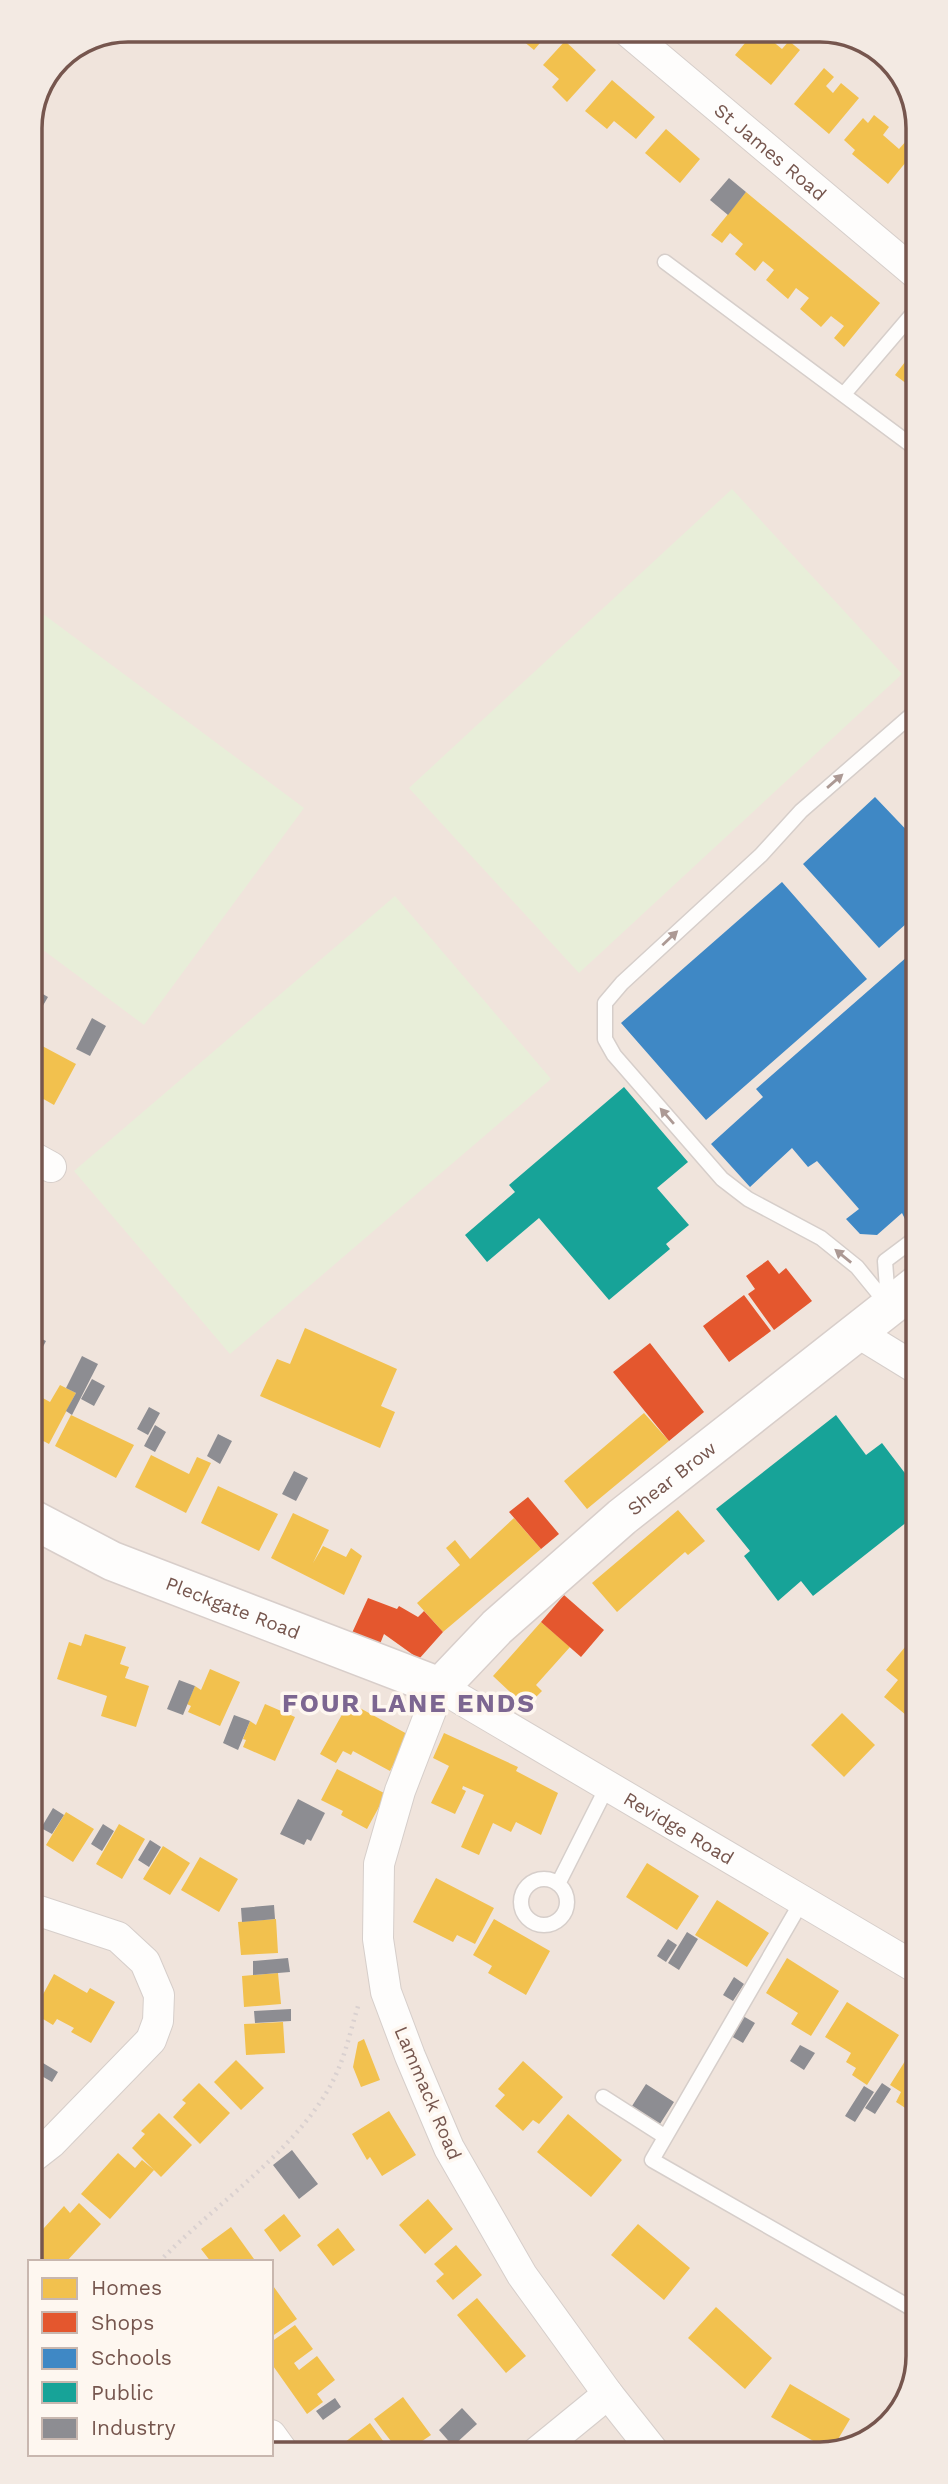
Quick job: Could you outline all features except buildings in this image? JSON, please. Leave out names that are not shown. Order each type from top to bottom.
[{"type":"main road","name":"Shear Brow","points":[[440,1687],[497,1627],[562,1568],[855,1331],[903,1296]]},
{"type":"main road","name":"Pleckgate Road","points":[[42,1524],[112,1561],[440,1687]]},
{"type":"street","name":"St James Road","points":[[640,42],[906,265]]},
{"type":"street","points":[[855,1331],[906,1362]]},
{"type":"street","name":"Revidge Road","points":[[440,1687],[906,1962]]},
{"type":"street","name":"Lammack Road","points":[[440,1687],[400,1791],[379,1864],[379,1939],[386,1992],[449,2148],[522,2275],[646,2442]]},
{"type":"street","points":[[42,1912],[117,1937],[145,1962],[159,1995],[158,2021],[151,2040],[42,2150]]},
{"type":"street","points":[[549,2442],[608,2394]]},
{"type":"lane","points":[[666,262],[906,441]]},
{"type":"lane","points":[[844,394],[906,322]]},
{"type":"lane","points":[[903,1296],[857,1268],[821,1238],[748,1199],[722,1179],[614,1055],[606,1039],[604,1014],[605,1003],[622,982],[761,855],[801,810],[906,720]]},
{"type":"lane","points":[[903,1296],[885,1261],[906,1245]]},
{"type":"lane","points":[[558,1884],[607,1787]]},
{"type":"lane","points":[[802,1901],[652,2160],[906,2305]]},
{"type":"lane","points":[[603,2097],[664,2136]]},
{"type":"path","points":[[161,2260],[178,2241],[280,2150],[317,2106],[338,2071],[367,1978],[382,1959]]},
{"type":"shaded area","points":[[128,42],[825,42],[853,49],[877,63],[891,80],[903,106],[906,128],[906,2356],[901,2383],[888,2408],[877,2421],[842,2439],[820,2442],[273,2442],[273,2260],[42,2260],[42,123],[51,90],[60,76],[71,63],[95,49]]},
{"type":"green space","points":[[732,489],[902,674],[579,973],[409,788]]},
{"type":"green space","points":[[42,613],[304,808],[144,1025],[42,949]]},
{"type":"green space","points":[[395,896],[551,1079],[230,1354],[74,1171]]},
{"type":"district","name":"FOUR LANE ENDS","points":[[409,1703]]}]
